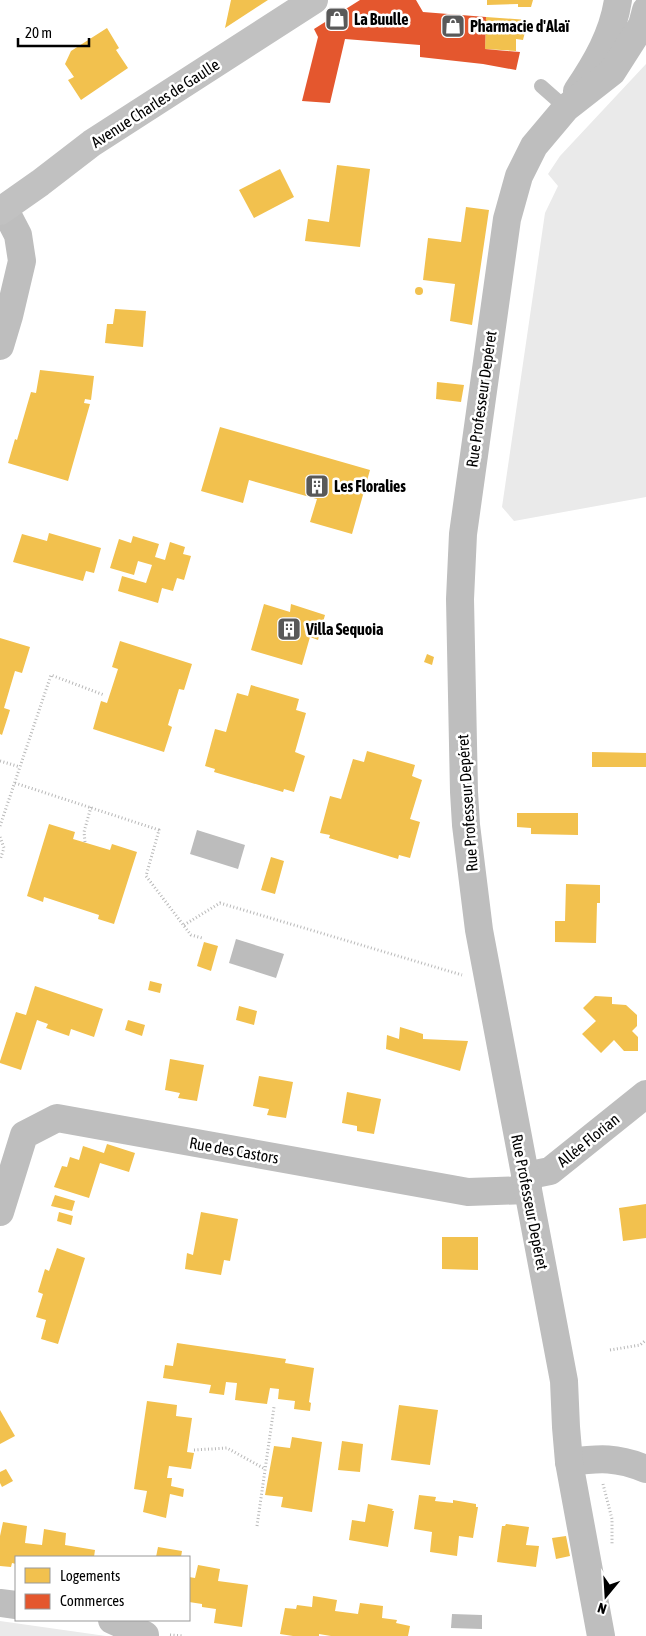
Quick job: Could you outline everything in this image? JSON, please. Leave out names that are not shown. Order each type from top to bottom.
[{"type":"main road","name":"Avenue Charles de Gaulle","points":[[2,210],[92,143],[314,0]]},
{"type":"street","points":[[566,108],[596,62],[616,17],[618,0]]},
{"type":"street","name":"Rue Professeur Depéret","points":[[601,1636],[569,1462],[564,1381],[479,930],[464,792],[460,599],[465,514],[507,219],[519,176],[534,146],[566,108],[612,72],[642,25],[646,10]]},
{"type":"street","points":[[0,346],[22,261],[18,234],[2,210]]},
{"type":"street","name":"Allée Florian","points":[[527,1183],[550,1171],[646,1094]]},
{"type":"street","name":"Rue des Castors","points":[[0,1212],[24,1135],[57,1118],[468,1192],[527,1183]]},
{"type":"street","points":[[569,1462],[597,1458],[627,1461],[646,1469]]},
{"type":"street","points":[[0,1603],[15,1605]]},
{"type":"street","points":[[114,1621],[145,1635]]},
{"type":"lane","points":[[541,86],[566,108]]},
{"type":"path","points":[[0,826],[51,675],[104,695]]},
{"type":"path","points":[[0,761],[20,767]]},
{"type":"path","points":[[15,783],[159,830],[146,876],[191,935],[202,938]]},
{"type":"path","points":[[86,842],[84,832],[91,807]]},
{"type":"path","points":[[0,837],[4,848],[0,860]]},
{"type":"path","points":[[184,925],[220,903],[462,975]]},
{"type":"path","points":[[610,1350],[640,1345],[646,1340]]},
{"type":"path","points":[[257,1526],[274,1407]]},
{"type":"path","points":[[194,1450],[227,1448],[265,1469]]},
{"type":"path","points":[[597,1458],[612,1519],[612,1546]]},
{"type":"shaded area","points":[[646,64],[646,497],[514,521],[502,507],[545,213],[558,186],[548,174],[560,156]]},
{"type":"shaded area","points":[[197,830],[245,845],[238,869],[190,854]]},
{"type":"shaded area","points":[[236,939],[284,954],[276,978],[229,963]]},
{"type":"shaded area","points":[[452,1614],[482,1615],[482,1629],[451,1628]]},
{"type":"shaded area","points":[[0,1621],[106,1636],[0,1636]]},
{"type":"building: Logements","points":[[231,0],[268,0],[225,28]]},
{"type":"building: Logements","points":[[487,0],[533,0],[531,7],[518,7],[518,4],[487,5]]},
{"type":"building: Logements","points":[[486,17],[528,20],[523,40],[516,39],[516,51],[485,49]]},
{"type":"building: Logements","points":[[107,28],[119,48],[116,50],[128,68],[81,100],[68,80],[74,77],[65,64],[71,51]]},
{"type":"building: Logements","points":[[337,165],[370,169],[360,247],[305,241],[308,219],[329,222]]},
{"type":"building: Logements","points":[[280,169],[294,197],[254,218],[239,190]]},
{"type":"building: Logements","points":[[466,207],[489,210],[472,325],[450,321],[455,284],[423,280],[428,238],[461,242]]},
{"type":"building: Logements","points":[[419,287],[423,291],[419,295],[415,291]]},
{"type":"building: Logements","points":[[115,309],[146,311],[143,347],[105,343],[107,324],[113,324]]},
{"type":"building: Logements","points":[[40,370],[94,376],[91,400],[85,399],[84,403],[90,404],[68,481],[8,463],[31,392],[36,393]]},
{"type":"building: Logements","points":[[437,382],[464,385],[461,402],[436,399]]},
{"type":"building: Logements","name":"Les Floralies","points":[[220,427],[370,470],[352,534],[310,522],[317,499],[249,480],[243,503],[201,491]]},
{"type":"building: Logements","points":[[49,533],[101,548],[94,573],[86,571],[83,581],[13,562],[22,534],[47,541]]},
{"type":"building: Logements","points":[[133,536],[159,544],[155,557],[165,560],[170,542],[185,547],[183,554],[191,556],[184,580],[177,578],[173,591],[162,588],[158,603],[118,591],[122,576],[146,583],[152,565],[138,561],[134,575],[110,568],[119,539],[131,543]]},
{"type":"building: Logements","name":"Villa Sequoia","points":[[264,604],[290,612],[291,604],[325,615],[318,640],[310,637],[302,665],[251,650]]},
{"type":"building: Logements","points":[[0,638],[30,647],[22,673],[15,671],[4,708],[10,710],[2,735],[0,734]]},
{"type":"building: Logements","points":[[120,641],[192,664],[184,690],[179,689],[168,725],[172,727],[164,752],[93,729],[101,701],[107,703],[118,669],[112,667]]},
{"type":"building: Logements","points":[[427,654],[434,657],[432,665],[424,662]]},
{"type":"building: Logements","points":[[251,685],[299,699],[296,710],[306,713],[295,752],[305,756],[294,792],[284,789],[283,792],[214,772],[215,769],[205,766],[215,729],[226,732],[237,693],[248,696]]},
{"type":"building: Logements","points":[[367,751],[415,765],[412,776],[422,780],[410,819],[420,822],[410,858],[399,855],[398,859],[329,838],[330,835],[320,833],[330,796],[341,799],[353,759],[364,762]]},
{"type":"building: Logements","points":[[592,752],[646,753],[646,767],[592,767]]},
{"type":"building: Logements","points":[[517,813],[578,813],[578,835],[531,834],[531,828],[517,827]]},
{"type":"building: Logements","points":[[49,824],[75,832],[73,839],[110,850],[112,844],[137,852],[114,924],[98,919],[99,915],[44,897],[43,902],[27,896]]},
{"type":"building: Logements","points":[[271,857],[284,861],[275,894],[261,890]]},
{"type":"building: Logements","points":[[566,884],[600,885],[600,903],[597,903],[596,943],[555,942],[555,921],[565,921]]},
{"type":"building: Logements","points":[[204,942],[218,946],[211,971],[197,966]]},
{"type":"building: Logements","points":[[150,981],[162,984],[160,993],[148,990]]},
{"type":"building: Logements","points":[[35,986],[103,1009],[94,1037],[71,1029],[69,1036],[46,1028],[48,1024],[37,1020],[21,1070],[0,1063],[0,1061],[16,1012],[26,1015]]},
{"type":"building: Logements","points":[[595,996],[612,997],[612,1004],[626,1005],[637,1015],[637,1026],[632,1031],[638,1037],[638,1051],[624,1051],[614,1040],[601,1053],[582,1034],[596,1021],[583,1008]]},
{"type":"building: Logements","points":[[239,1006],[257,1011],[254,1025],[236,1020]]},
{"type":"building: Logements","points":[[128,1020],[145,1025],[142,1036],[125,1030]]},
{"type":"building: Logements","points":[[400,1027],[423,1034],[423,1039],[468,1041],[460,1071],[386,1049],[387,1035],[399,1039]]},
{"type":"building: Logements","points":[[170,1059],[204,1065],[197,1101],[178,1098],[180,1093],[165,1090]]},
{"type":"building: Logements","points":[[259,1076],[293,1082],[286,1118],[267,1115],[269,1109],[253,1106]]},
{"type":"building: Logements","points":[[347,1092],[381,1099],[374,1134],[357,1131],[357,1126],[342,1123]]},
{"type":"building: Logements","points":[[107,1144],[135,1153],[129,1172],[100,1163],[89,1198],[54,1187],[62,1166],[67,1167],[70,1157],[79,1160],[83,1146],[104,1153]]},
{"type":"building: Logements","points":[[55,1195],[75,1201],[72,1211],[51,1206]]},
{"type":"building: Logements","points":[[646,1204],[646,1238],[623,1241],[619,1208]]},
{"type":"building: Logements","points":[[59,1212],[73,1216],[71,1225],[57,1221]]},
{"type":"building: Logements","points":[[201,1212],[238,1219],[230,1261],[224,1260],[221,1275],[185,1269],[187,1253],[193,1255]]},
{"type":"building: Logements","points":[[442,1237],[478,1237],[478,1270],[442,1269]]},
{"type":"building: Logements","points":[[57,1248],[85,1258],[58,1344],[41,1339],[46,1320],[36,1317],[43,1294],[38,1292],[45,1269],[49,1271]]},
{"type":"building: Logements","points":[[177,1343],[286,1359],[285,1363],[314,1368],[309,1402],[311,1403],[310,1411],[294,1409],[295,1401],[278,1399],[279,1389],[270,1388],[267,1404],[235,1400],[237,1383],[226,1382],[224,1395],[209,1393],[211,1385],[163,1378],[165,1365],[173,1366]]},
{"type":"building: Logements","points":[[147,1401],[177,1405],[176,1416],[192,1418],[187,1452],[194,1453],[191,1469],[169,1466],[167,1478],[172,1478],[171,1486],[184,1489],[183,1497],[170,1494],[166,1518],[143,1512],[147,1491],[134,1489]]},
{"type":"building: Logements","points":[[399,1405],[438,1410],[430,1465],[391,1460]]},
{"type":"building: Logements","points":[[0,1410],[15,1436],[0,1444]]},
{"type":"building: Logements","points":[[292,1437],[322,1442],[312,1512],[281,1507],[283,1497],[265,1495],[274,1446],[290,1448]]},
{"type":"building: Logements","points":[[342,1441],[363,1444],[360,1472],[338,1470]]},
{"type":"building: Logements","points":[[6,1469],[13,1481],[2,1487],[0,1472]]},
{"type":"building: Logements","points":[[419,1495],[436,1497],[435,1501],[453,1503],[453,1500],[476,1504],[476,1507],[478,1507],[473,1538],[459,1536],[457,1556],[430,1552],[432,1532],[414,1529]]},
{"type":"building: Logements","points":[[368,1504],[393,1509],[392,1511],[394,1511],[388,1547],[349,1540],[352,1520],[365,1522]]},
{"type":"building: Logements","points":[[3,1522],[27,1526],[25,1543],[42,1545],[44,1529],[66,1533],[65,1545],[95,1550],[94,1556],[15,1556],[15,1564],[12,1563],[11,1567],[0,1566],[0,1536]]},
{"type":"building: Logements","points":[[506,1524],[529,1527],[526,1545],[539,1546],[536,1567],[497,1562],[502,1526]]},
{"type":"building: Logements","points":[[566,1536],[570,1556],[556,1559],[552,1538]]},
{"type":"building: Logements","points":[[158,1547],[182,1551],[181,1556],[156,1556]]},
{"type":"building: Logements","points":[[198,1565],[220,1569],[218,1581],[248,1585],[242,1627],[214,1623],[216,1609],[202,1607],[202,1604],[190,1602],[190,1577],[195,1578]]},
{"type":"building: Logements","points":[[313,1596],[337,1600],[335,1611],[358,1614],[360,1603],[383,1606],[382,1618],[397,1620],[396,1623],[410,1626],[408,1636],[331,1636],[319,1634],[319,1636],[293,1636],[280,1634],[285,1608],[296,1609],[297,1605],[312,1607]]},
{"type":"building: Commerces","points":[[360,0],[416,0],[423,12],[486,17],[485,49],[520,52],[516,70],[483,64],[420,57],[420,45],[345,39],[330,103],[302,101],[318,37],[314,29]]},
{"type":"place","name":"La Buulle","points":[[337,19]]},
{"type":"place","name":"Pharmacie d'Alaï","points":[[453,26]]},
{"type":"place","name":"Les Floralies","points":[[317,486]]},
{"type":"place","name":"Villa Sequoia","points":[[289,629]]}]
